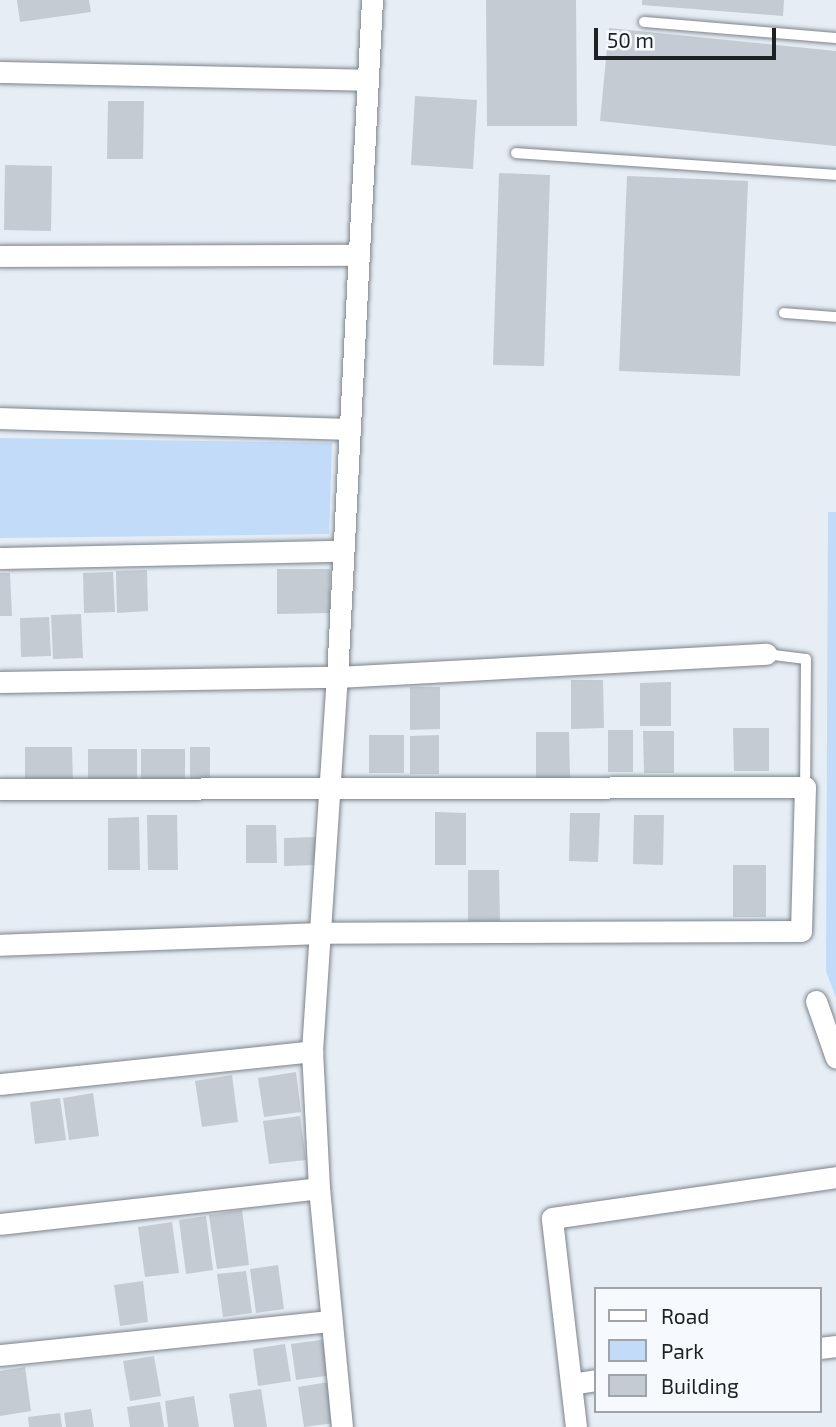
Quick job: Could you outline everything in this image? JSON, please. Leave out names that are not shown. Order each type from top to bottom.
[{"type":"street","points":[[342,1427],[319,1188],[312,1051],[337,677],[372,0]]},
{"type":"street","points":[[0,72],[367,80]]},
{"type":"street","points":[[0,256],[358,254]]},
{"type":"street","points":[[0,418],[348,429]]},
{"type":"street","points":[[0,558],[342,551]]},
{"type":"street","points":[[0,682],[337,677],[765,654]]},
{"type":"street","points":[[0,789],[329,785],[805,787],[801,931],[321,933],[0,946]]},
{"type":"street","points":[[816,1001],[836,1058]]},
{"type":"street","points":[[0,1084],[312,1051]]},
{"type":"street","points":[[576,1427],[552,1218],[836,1177]]},
{"type":"street","points":[[0,1224],[319,1188]]},
{"type":"street","points":[[0,1355],[331,1321]]},
{"type":"street","points":[[571,1384],[594,1380]]},
{"type":"lane","points":[[644,22],[836,38]]},
{"type":"lane","points":[[516,153],[836,175]]},
{"type":"lane","points":[[784,313],[836,317]]},
{"type":"lane","points":[[765,654],[806,659],[805,787]]},
{"type":"green space","points":[[0,438],[332,443],[329,534],[0,538]]},
{"type":"green space","points":[[828,512],[836,512],[836,998],[826,971]]},
{"type":"building","points":[[17,0],[89,0],[91,12],[20,22]]},
{"type":"building","points":[[486,0],[576,0],[577,126],[487,126]]},
{"type":"building","points":[[642,0],[784,0],[783,16],[642,5]]},
{"type":"building","points":[[609,28],[836,51],[836,146],[600,121]]},
{"type":"building","points":[[415,96],[477,100],[473,169],[411,165]]},
{"type":"building","points":[[108,101],[144,101],[143,159],[107,159]]},
{"type":"building","points":[[5,165],[52,166],[51,231],[4,230]]},
{"type":"building","points":[[499,173],[550,175],[544,366],[493,365]]},
{"type":"building","points":[[627,176],[748,181],[740,376],[619,371]]},
{"type":"building","points":[[277,569],[330,569],[330,613],[277,614]]},
{"type":"building","points":[[147,570],[148,611],[117,613],[116,571]]},
{"type":"building","points":[[113,572],[115,612],[84,613],[83,573]]},
{"type":"building","points":[[0,573],[10,573],[12,616],[0,616]]},
{"type":"building","points":[[81,614],[83,658],[53,659],[51,615]]},
{"type":"building","points":[[49,617],[51,656],[21,657],[20,618]]},
{"type":"building","points":[[571,680],[603,680],[604,728],[571,729]]},
{"type":"building","points":[[671,682],[671,726],[640,726],[640,683]]},
{"type":"building","points":[[410,687],[440,687],[440,729],[410,730]]},
{"type":"building","points":[[733,728],[769,728],[769,771],[734,771]]},
{"type":"building","points":[[608,730],[633,730],[633,772],[608,772]]},
{"type":"building","points":[[643,731],[674,731],[674,773],[644,773]]},
{"type":"building","points":[[536,732],[569,732],[570,779],[536,779]]},
{"type":"building","points":[[369,735],[404,735],[404,773],[369,773]]},
{"type":"building","points":[[439,735],[439,774],[410,774],[410,736]]},
{"type":"building","points":[[25,747],[72,747],[73,783],[25,783]]},
{"type":"building","points":[[190,747],[210,747],[210,781],[190,781]]},
{"type":"building","points":[[88,749],[137,749],[137,781],[88,781]]},
{"type":"building","points":[[141,749],[185,749],[185,781],[141,781]]},
{"type":"building","points":[[435,812],[466,813],[466,865],[435,865]]},
{"type":"building","points":[[570,813],[600,813],[598,862],[569,861]]},
{"type":"building","points":[[147,815],[177,815],[178,870],[148,870]]},
{"type":"building","points":[[634,815],[664,815],[663,865],[633,864]]},
{"type":"building","points":[[139,817],[140,870],[108,870],[108,818]]},
{"type":"building","points":[[246,825],[276,825],[277,863],[246,863]]},
{"type":"building","points":[[317,837],[318,865],[284,866],[284,838]]},
{"type":"building","points":[[733,865],[766,865],[766,917],[733,917]]},
{"type":"building","points":[[468,870],[499,870],[500,921],[468,921]]},
{"type":"building","points":[[296,1072],[301,1112],[264,1117],[258,1078]]},
{"type":"building","points":[[232,1075],[238,1122],[202,1127],[195,1081]]},
{"type":"building","points":[[93,1093],[99,1136],[69,1140],[63,1098]]},
{"type":"building","points":[[60,1098],[66,1140],[35,1144],[30,1102]]},
{"type":"building","points":[[300,1116],[306,1160],[269,1164],[263,1121]]},
{"type":"building","points":[[242,1210],[249,1265],[217,1269],[209,1215]]},
{"type":"building","points":[[206,1216],[213,1270],[186,1274],[179,1220]]},
{"type":"building","points":[[172,1222],[179,1273],[145,1277],[138,1227]]},
{"type":"building","points":[[278,1265],[284,1309],[256,1313],[250,1269]]},
{"type":"building","points":[[246,1271],[252,1313],[223,1317],[217,1274]]},
{"type":"building","points":[[143,1281],[148,1322],[120,1326],[114,1285]]},
{"type":"building","points":[[327,1339],[332,1375],[296,1380],[291,1344]]},
{"type":"building","points":[[285,1344],[291,1381],[258,1386],[253,1349]]},
{"type":"building","points":[[154,1356],[161,1396],[130,1401],[123,1361]]},
{"type":"building","points":[[25,1367],[31,1411],[0,1416],[0,1371]]},
{"type":"building","points":[[329,1382],[335,1423],[304,1427],[298,1387]]},
{"type":"building","points":[[261,1389],[267,1427],[234,1427],[229,1394]]},
{"type":"building","points":[[194,1396],[199,1427],[168,1427],[165,1401]]},
{"type":"building","points":[[160,1402],[164,1427],[130,1427],[127,1407]]},
{"type":"building","points":[[91,1409],[94,1427],[66,1427],[64,1413]]},
{"type":"building","points":[[60,1413],[62,1427],[29,1427],[28,1417]]}]
